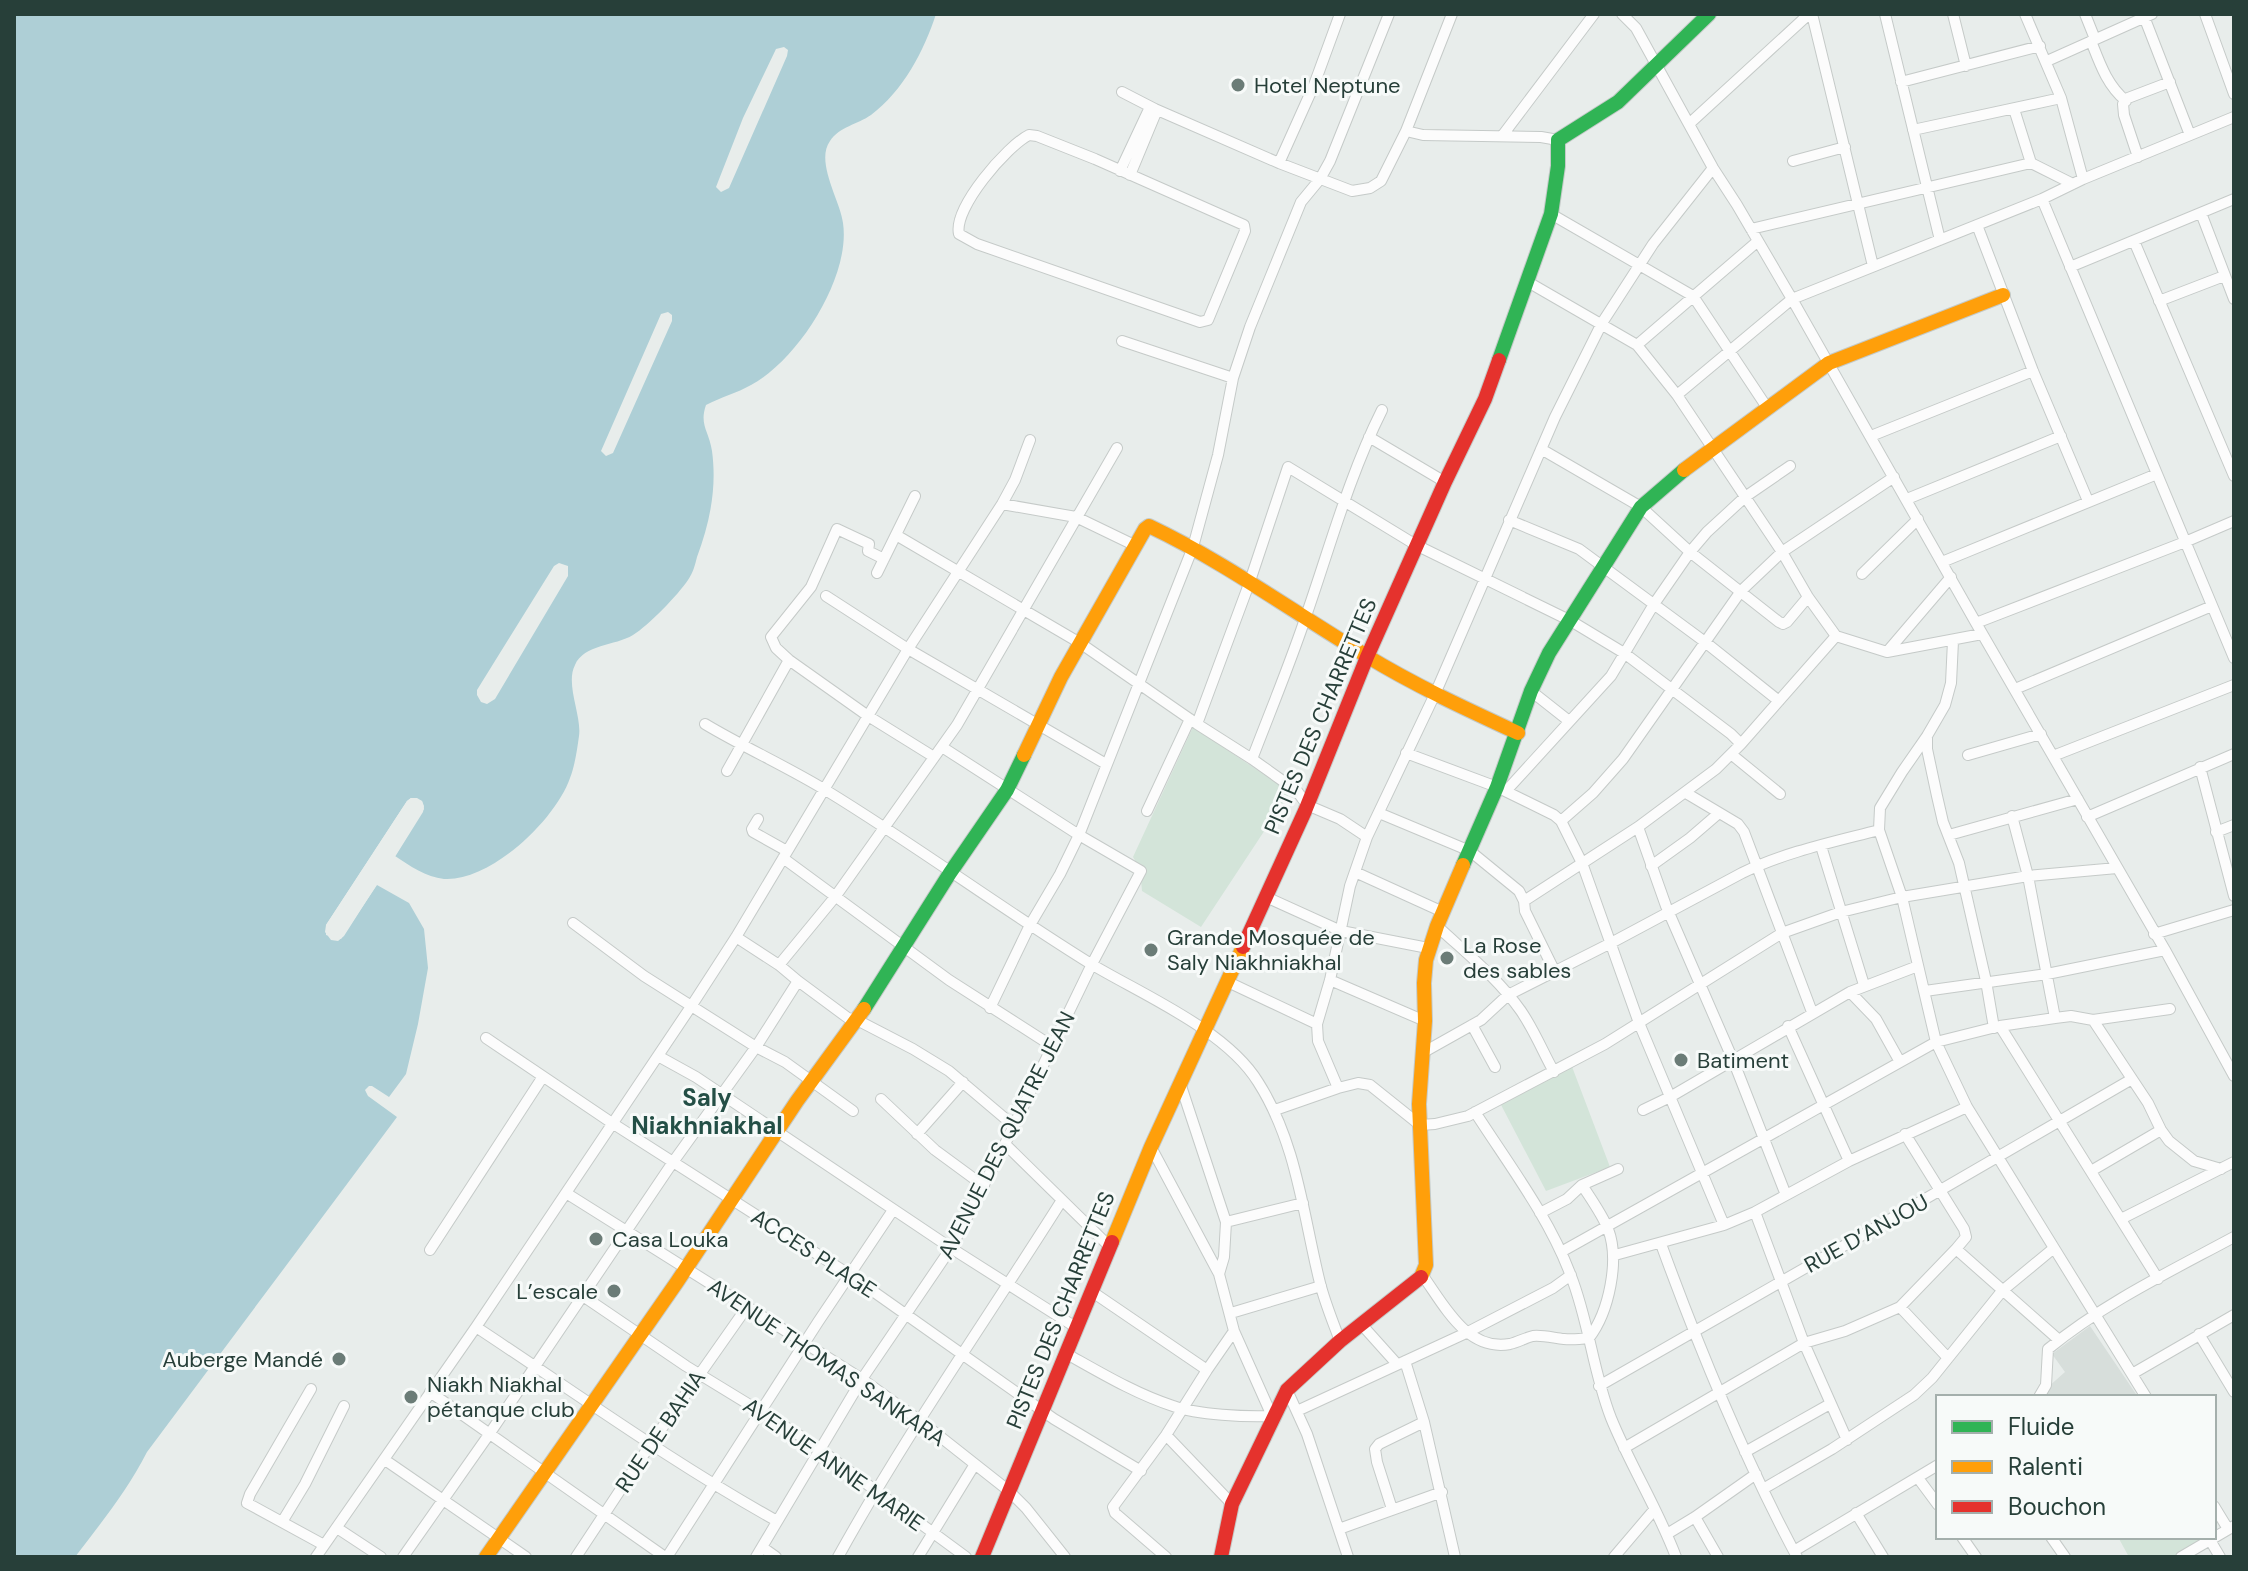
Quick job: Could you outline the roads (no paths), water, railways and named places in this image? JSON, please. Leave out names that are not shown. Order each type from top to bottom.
[{"type":"street","points":[[1279,163],[1314,85],[1340,14]]},
{"type":"street","points":[[990,1008],[1030,925],[1079,835],[1193,547],[1218,455],[1233,378],[1250,327],[1295,214],[1330,161],[1389,14]]},
{"type":"street","points":[[1122,92],[1279,163],[1352,191],[1362,191],[1378,185],[1406,131],[1452,14]]},
{"type":"street","points":[[1502,136],[1594,14]]},
{"type":"street","points":[[1622,14],[1636,28],[1713,168],[1829,363],[2165,950],[2234,1076]]},
{"type":"street","points":[[1689,124],[1810,14],[1873,266]]},
{"type":"street","points":[[1885,14],[1940,240]]},
{"type":"street","points":[[1953,14],[1966,66]]},
{"type":"street","points":[[2025,14],[2061,98],[2078,181]]},
{"type":"street","points":[[2085,14],[2107,80],[2126,101]]},
{"type":"street","points":[[2205,14],[2234,94]]},
{"type":"street","points":[[2047,61],[2146,15],[2190,135]]},
{"type":"street","points":[[1406,131],[1423,135],[1558,140],[1618,102],[1699,17]]},
{"type":"street","points":[[1901,82],[2040,46]]},
{"type":"street","points":[[2138,157],[2123,104],[2128,98],[2170,82]]},
{"type":"street","points":[[1913,130],[2061,98]]},
{"type":"street","points":[[1125,173],[1154,109]]},
{"type":"street","points":[[2014,109],[2031,163]]},
{"type":"street","points":[[1677,395],[1792,299],[2042,199],[2078,181],[2234,117]]},
{"type":"street","points":[[1029,135],[1066,147],[1125,173],[1244,225],[1245,231],[1208,320],[1204,323],[977,244],[959,234],[961,215],[975,192],[1017,142],[1029,135]]},
{"type":"street","name":"PISTES DES CHARRETTES","points":[[982,1557],[1151,1147],[1307,805],[1416,545],[1485,399],[1551,214],[1558,166],[1558,140]]},
{"type":"street","points":[[1793,161],[1845,147]]},
{"type":"street","points":[[1751,229],[2031,163],[2078,181]]},
{"type":"street","points":[[1338,1088],[1318,1041],[1317,1024],[1330,980],[1346,901],[1367,837],[1435,694],[1541,449],[1602,323],[1653,244],[1713,168]]},
{"type":"street","points":[[2042,199],[2234,658]]},
{"type":"street","points":[[2070,267],[2234,199]]},
{"type":"street","points":[[2201,213],[2234,299]]},
{"type":"street","points":[[1551,214],[1693,296],[1768,409]]},
{"type":"street","points":[[1977,225],[2033,371],[2088,501]]},
{"type":"street","points":[[1637,345],[1758,241]]},
{"type":"street","points":[[2134,241],[2234,476]]},
{"type":"street","points":[[2159,301],[2224,276]]},
{"type":"street","points":[[1528,282],[1637,345],[1677,395],[1836,636],[1887,652],[1982,634]]},
{"type":"street","points":[[1221,1557],[1232,1504],[1287,1390],[1340,1341],[1423,1276],[1426,1265],[1419,1104],[1424,1052],[1424,971],[1428,948],[1501,789],[1531,691],[1549,653],[1641,507],[1712,448],[1829,363],[2003,295]]},
{"type":"street","points":[[1122,341],[1233,378]]},
{"type":"street","points":[[1871,436],[2033,371]]},
{"type":"street","points":[[1252,759],[1305,620],[1344,503],[1382,410]]},
{"type":"street","points":[[1907,499],[2061,436]]},
{"type":"street","points":[[1369,437],[1445,482]]},
{"type":"street","points":[[316,1557],[476,1327],[736,937],[908,649],[1002,504],[1030,440]]},
{"type":"street","points":[[779,965],[835,897],[942,747],[1117,448]]},
{"type":"street","points":[[1541,449],[1641,507],[1690,552],[1783,624],[1808,597]]},
{"type":"street","points":[[1501,789],[1611,676],[1654,604],[1690,552],[1745,497],[1790,466]]},
{"type":"street","points":[[1147,811],[1194,722],[1249,584],[1288,467],[1416,545],[1571,621],[1624,653],[1741,744]]},
{"type":"street","points":[[1942,562],[2157,474]]},
{"type":"street","points":[[1561,821],[1610,775],[1741,591],[1782,552],[1894,477]]},
{"type":"street","points":[[877,573],[915,496]]},
{"type":"street","points":[[1002,504],[1076,517],[1134,545]]},
{"type":"street","points":[[1862,574],[1918,519]]},
{"type":"street","points":[[1509,520],[1579,549],[1779,701]]},
{"type":"street","points":[[1976,623],[2234,521]]},
{"type":"street","points":[[486,1557],[776,1132],[857,1020],[950,873],[1007,790],[1037,724],[1141,532],[1149,526],[1193,547],[1367,657],[1435,694],[1518,733]]},
{"type":"street","points":[[884,559],[868,551],[869,544],[836,530],[811,587],[771,637],[776,648],[789,660],[868,716],[934,757]]},
{"type":"street","points":[[896,535],[1080,643],[1297,791],[1307,805],[1340,819],[1367,837]]},
{"type":"street","points":[[1887,652],[1951,577]]},
{"type":"street","points":[[826,596],[908,649],[1106,764]]},
{"type":"street","points":[[2015,689],[2212,606]]},
{"type":"street","points":[[1524,901],[1686,793],[1741,744],[1836,636]]},
{"type":"street","points":[[1953,641],[1951,683],[1945,705],[1880,808],[1879,830],[1902,897],[1936,1042],[1967,1107],[2145,1395]]},
{"type":"street","points":[[727,771],[789,660]]},
{"type":"street","points":[[2053,756],[2234,685]]},
{"type":"street","points":[[1531,691],[1569,721]]},
{"type":"street","points":[[705,724],[825,790],[1030,925],[1205,1031],[1246,1066],[1275,1110],[1287,1141],[1321,1286],[1340,1341]]},
{"type":"street","points":[[1968,755],[2041,734]]},
{"type":"street","points":[[1927,736],[1940,809],[1959,863],[1997,1027],[2158,1279]]},
{"type":"street","points":[[942,747],[1079,835]]},
{"type":"street","points":[[1406,753],[1501,789],[1561,821],[1582,863],[1639,1023],[1724,1225]]},
{"type":"street","points":[[1731,754],[1780,794]]},
{"type":"street","points":[[2087,817],[2234,754]]},
{"type":"street","points":[[2200,767],[2234,896]]},
{"type":"street","points":[[1686,793],[1742,828],[1812,1012]]},
{"type":"street","points":[[1949,835],[2078,799]]},
{"type":"street","points":[[1379,813],[1470,851],[1514,886],[1524,901],[1525,911],[1554,970]]},
{"type":"street","points":[[1651,866],[1719,813]]},
{"type":"street","points":[[2012,816],[2028,876],[2055,1018]]},
{"type":"street","points":[[758,819],[753,832],[835,897],[990,1008],[1052,1046]]},
{"type":"street","points":[[2216,832],[2234,825]]},
{"type":"street","points":[[1638,827],[1668,912],[1733,1060],[1786,1195]]},
{"type":"street","points":[[1424,1052],[1472,1025],[1508,995],[1758,865],[1879,830]]},
{"type":"street","name":"AVENUE DES QUATRE JEAN","points":[[759,1552],[862,1379],[951,1248],[1141,871],[1079,835]]},
{"type":"street","points":[[1821,846],[1864,985]]},
{"type":"street","points":[[1275,1110],[1358,1083],[1370,1085],[1420,1125],[1451,1121],[1475,1112],[1605,1044],[1782,933],[1841,912],[1902,897],[2028,876],[2117,868]]},
{"type":"street","points":[[1355,872],[1443,912]]},
{"type":"street","points":[[1266,897],[1341,931],[1428,948]]},
{"type":"street","points":[[2154,934],[2234,910]]},
{"type":"street","points":[[573,923],[644,976],[812,1080],[853,1111]]},
{"type":"street","points":[[1437,926],[1494,978],[1508,995],[1521,1012],[1554,1072]]},
{"type":"street","points":[[736,937],[779,965],[848,1018],[913,1049],[963,1082],[1014,1126]]},
{"type":"street","points":[[1925,991],[2047,974],[2165,950]]},
{"type":"street","points":[[1643,1110],[1850,992],[1918,966]]},
{"type":"street","points":[[1330,980],[1425,1021]]},
{"type":"street","points":[[403,1557],[673,1162],[756,1047],[798,981]]},
{"type":"street","points":[[1228,982],[1317,1024]]},
{"type":"street","points":[[1850,992],[1876,1019],[1900,1062]]},
{"type":"street","points":[[1561,1252],[1936,1042],[1997,1027],[2055,1018],[2071,1016],[2093,1020],[2170,1009]]},
{"type":"street","points":[[2093,1020],[2148,1103],[2169,1141],[2194,1161],[2221,1169]]},
{"type":"street","points":[[1472,1025],[1495,1067]]},
{"type":"street","points":[[1788,1026],[1849,1161]]},
{"type":"street","name":"ACCES PLAGE","points":[[486,1038],[542,1078],[850,1275],[1067,1427],[1141,1471]]},
{"type":"street","points":[[658,1056],[696,1077],[893,1210],[1077,1328]]},
{"type":"street","points":[[430,1250],[542,1078]]},
{"type":"street","name":"RUE D’ANJOU","points":[[1599,1386],[2132,1079]]},
{"type":"street","points":[[917,1134],[963,1082]]},
{"type":"street","points":[[1180,1083],[1226,1222],[1224,1257],[1219,1274]]},
{"type":"street","points":[[881,1099],[957,1168],[984,1186]]},
{"type":"street","points":[[1615,1255],[1724,1225],[1755,1212],[1849,1161],[1967,1107]]},
{"type":"street","points":[[1475,1112],[1540,1213],[1561,1252],[1589,1338],[1599,1386],[1624,1448],[1676,1557]]},
{"type":"street","points":[[2091,1171],[2161,1130]]},
{"type":"street","points":[[1624,1448],[1804,1343],[1845,1331],[1900,1307],[1956,1249],[1966,1233],[1905,1134]]},
{"type":"street","points":[[1005,1144],[1109,1246]]},
{"type":"street","points":[[1151,1147],[1219,1274],[1234,1331],[1272,1416]]},
{"type":"street","points":[[2121,1219],[2234,1162]]},
{"type":"street","points":[[1540,1213],[1567,1199],[1582,1185],[1618,1169]]},
{"type":"street","points":[[1582,1185],[1608,1227],[1615,1255],[1600,1321],[1589,1338]]},
{"type":"street","name":"AVENUE THOMAS SANKARA","points":[[566,1193],[862,1379],[919,1420],[1009,1491],[1065,1557]]},
{"type":"street","points":[[840,1556],[875,1490],[1062,1200]]},
{"type":"street","points":[[1226,1222],[1303,1203]]},
{"type":"street","points":[[430,1392],[666,1557],[893,1210]]},
{"type":"street","points":[[1755,1212],[1804,1343],[1847,1440]]},
{"type":"street","points":[[2040,1395],[2046,1385],[2048,1349],[2059,1340],[2095,1314],[2234,1237]]},
{"type":"street","points":[[1661,1244],[1719,1393],[1795,1554],[1856,1513],[1936,1466]]},
{"type":"street","points":[[1763,1489],[1847,1440],[1924,1387],[2002,1291],[2054,1248]]},
{"type":"street","points":[[1956,1249],[2059,1340]]},
{"type":"street","points":[[1297,1411],[1466,1333],[1553,1288],[1571,1275]]},
{"type":"street","points":[[1423,1276],[1466,1333],[1480,1340],[1498,1345],[1532,1336],[1589,1338]]},
{"type":"street","points":[[1231,1313],[1321,1286]]},
{"type":"street","points":[[1091,1291],[1207,1370]]},
{"type":"street","points":[[583,1296],[700,1373]]},
{"type":"street","name":"RUE DE BAHIA","points":[[576,1557],[747,1307]]},
{"type":"street","points":[[1900,1307],[1948,1358]]},
{"type":"street","points":[[2132,1374],[2234,1315]]},
{"type":"street","points":[[1362,1325],[1401,1362],[1424,1422],[1455,1557]]},
{"type":"street","points":[[476,1327],[650,1445],[777,1521]]},
{"type":"street","points":[[1166,1557],[1113,1510],[1234,1331]]},
{"type":"street","points":[[2199,1334],[2234,1392]]},
{"type":"street","points":[[1067,1354],[1124,1385],[1172,1406],[1257,1417],[1272,1416]]},
{"type":"street","name":"AVENUE ANNE MARIE","points":[[700,1373],[807,1440],[966,1557]]},
{"type":"street","points":[[311,1389],[247,1503],[324,1545]]},
{"type":"street","points":[[1287,1390],[1348,1557]]},
{"type":"street","points":[[1745,1452],[1830,1404]]},
{"type":"street","points":[[282,1522],[344,1406]]},
{"type":"street","points":[[1392,1509],[1375,1449],[1379,1444],[1424,1422]]},
{"type":"street","points":[[1166,1435],[1232,1504]]},
{"type":"street","points":[[385,1460],[526,1557]]},
{"type":"street","points":[[918,1557],[975,1464]]},
{"type":"street","points":[[1667,1534],[1756,1474]]},
{"type":"street","points":[[1918,1478],[1936,1502]]},
{"type":"street","points":[[1339,1529],[1442,1492]]},
{"type":"street","points":[[2216,1508],[2231,1527]]},
{"type":"street","points":[[1614,1557],[1654,1510]]},
{"type":"street","points":[[1856,1513],[1883,1557]]},
{"type":"street","points":[[1695,1517],[1718,1557]]},
{"type":"street","points":[[337,1528],[381,1557]]},
{"type":"street","points":[[1963,1539],[1976,1557]]},
{"type":"street","points":[[2052,1539],[2065,1557]]},
{"type":"street","points":[[2181,1557],[2210,1540],[2220,1557]]},
{"type":"street","points":[[759,1552],[776,1557]]},
{"type":"water","points":[[14,14],[936,14],[919,56],[893,94],[871,115],[838,132],[826,150],[827,170],[843,223],[843,244],[839,268],[818,315],[803,337],[769,373],[746,388],[706,405],[704,418],[712,451],[713,492],[706,531],[690,577],[670,602],[639,631],[626,639],[585,653],[575,665],[572,681],[579,728],[577,752],[570,778],[551,812],[501,859],[482,870],[444,879],[412,867],[395,856],[424,809],[422,801],[411,798],[326,925],[326,935],[341,939],[377,885],[409,903],[424,929],[428,968],[406,1074],[389,1097],[372,1086],[365,1090],[368,1096],[397,1117],[147,1452],[122,1493],[75,1557],[14,1557]]},
{"type":"place","name":"Hotel Neptune","points":[[1238,85]]},
{"type":"place","name":"Grande Mosquée de Saly Niakhniakhal","points":[[1151,950]]},
{"type":"place","name":"La Rose des sables","points":[[1447,958]]},
{"type":"place","name":"Batiment","points":[[1681,1060]]},
{"type":"place","name":"Casa Louka","points":[[596,1239]]},
{"type":"place","name":"L’escale","points":[[614,1291]]},
{"type":"place","name":"Auberge Mandé","points":[[339,1359]]},
{"type":"place","name":"Niakh Niakhal pétanque club","points":[[411,1397]]},
{"type":"district","name":"Saly Niakhniakhal","points":[[707,1112]]}]
